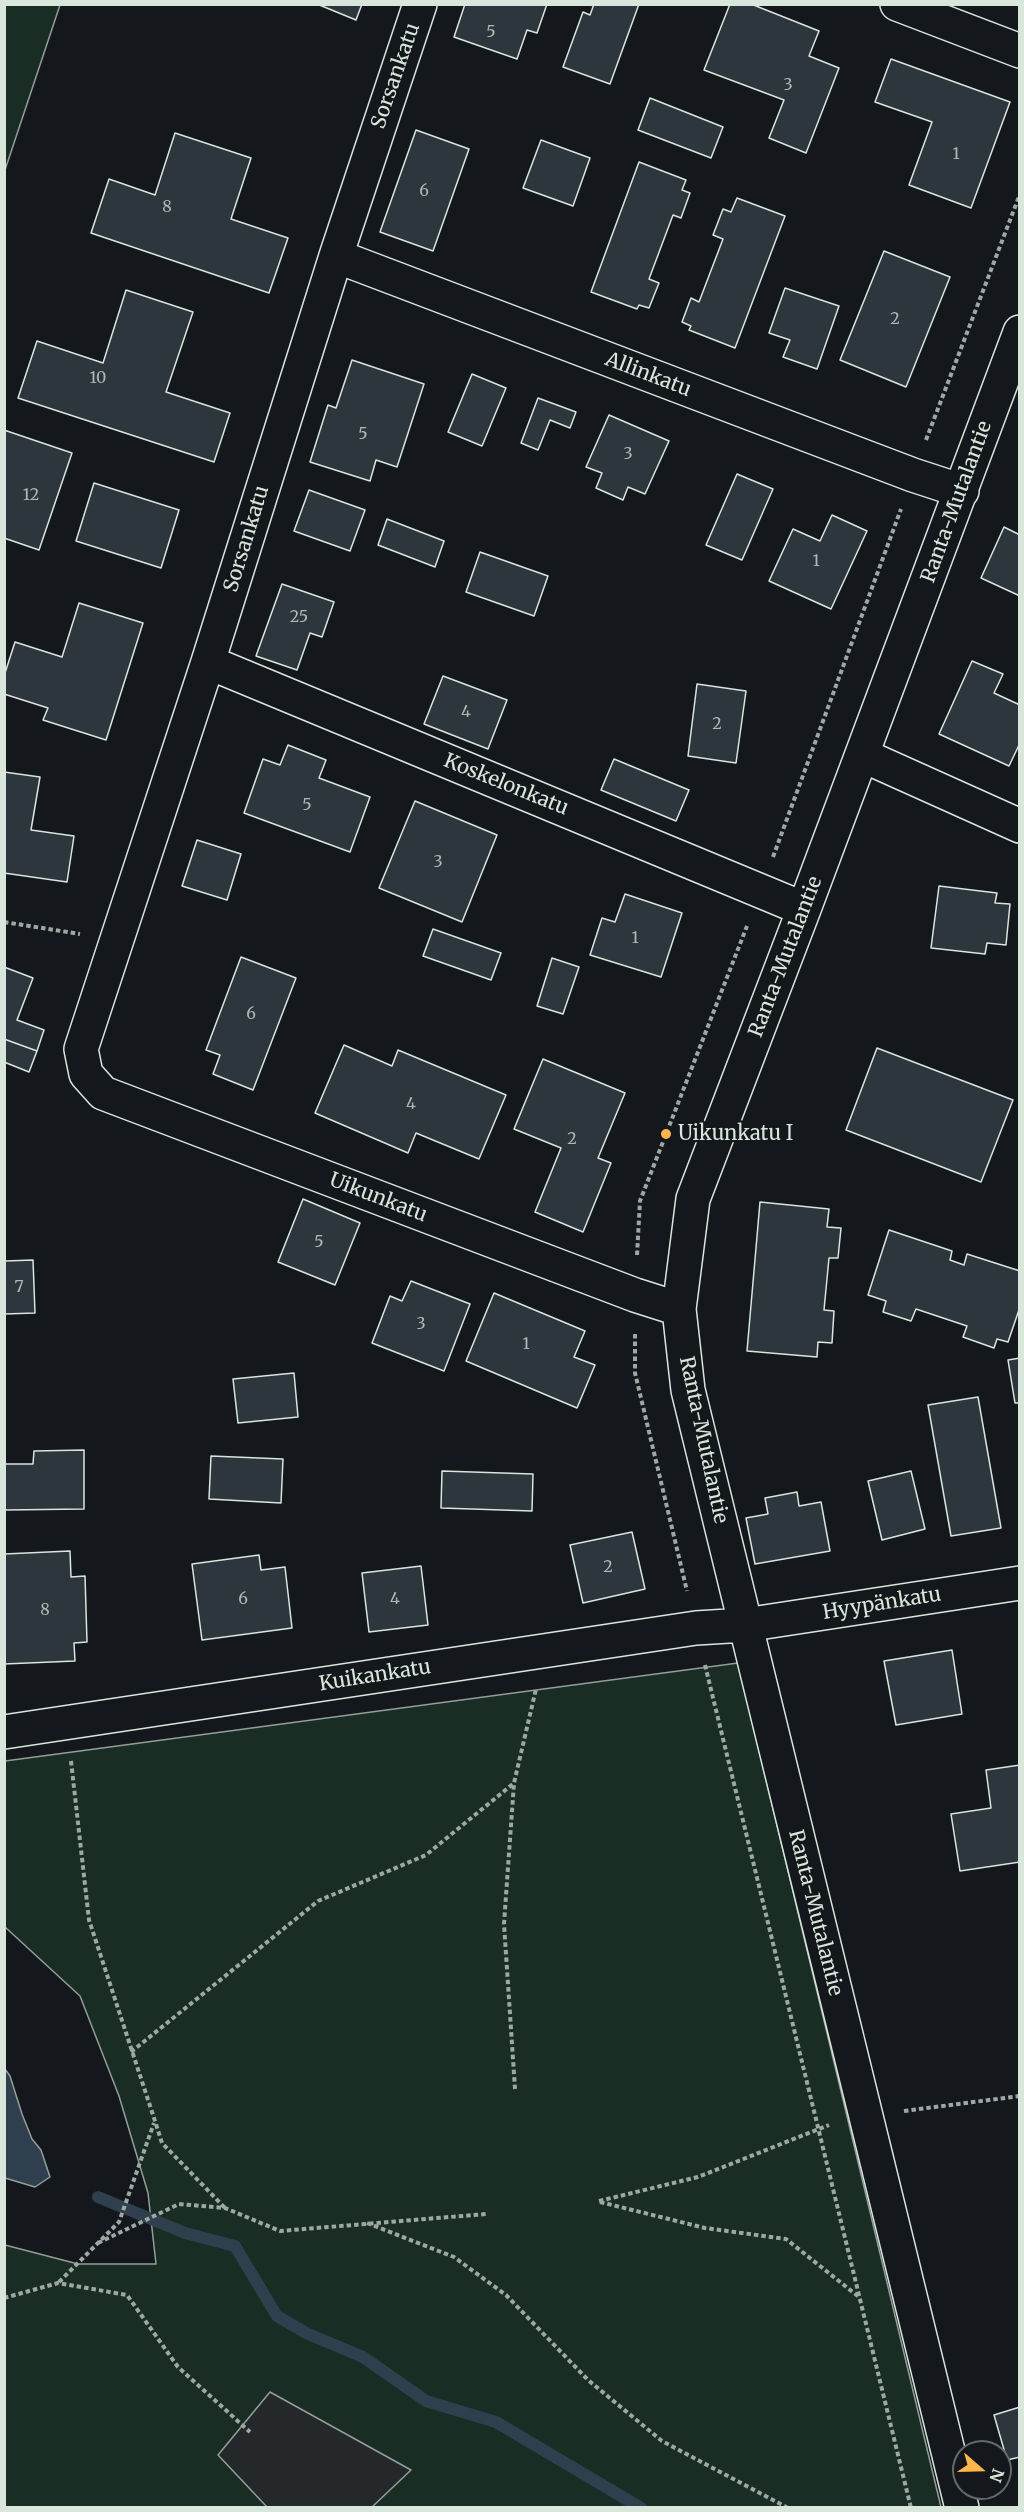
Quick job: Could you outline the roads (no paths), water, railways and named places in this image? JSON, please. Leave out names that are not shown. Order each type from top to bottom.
[{"type":"street","name":"Sorsankatu","points":[[86,1074],[81,1049],[208,662],[336,256],[420,4]]},
{"type":"street","points":[[897,4],[1020,51]]},
{"type":"street","name":"Allinkatu","points":[[336,256],[913,475],[962,491]]},
{"type":"street","name":"Ranta-Mutalantie","points":[[962,2508],[688,1390],[679,1309],[693,1199],[962,491],[1020,332]]},
{"type":"street","name":"Koskelonkatu","points":[[208,662],[804,909]]},
{"type":"street","points":[[862,755],[1020,826]]},
{"type":"street","name":"Uikunkatu","points":[[86,1074],[103,1093],[635,1295],[679,1309]]},
{"type":"street","name":"Hyypänkatu","points":[[745,1625],[1020,1583]]},
{"type":"street","name":"Kuikankatu","points":[[4,1732],[696,1628],[745,1625]]},
{"type":"water","points":[[5,2069],[10,2076],[32,2139],[41,2150],[50,2177],[35,2187],[5,2178]]},
{"type":"waterway","points":[[98,2197],[185,2233],[235,2246],[277,2316],[306,2333],[363,2357],[426,2401],[496,2422],[641,2508]]},
{"type":"place","name":"Uikunkatu I","points":[[666,1134]]}]
